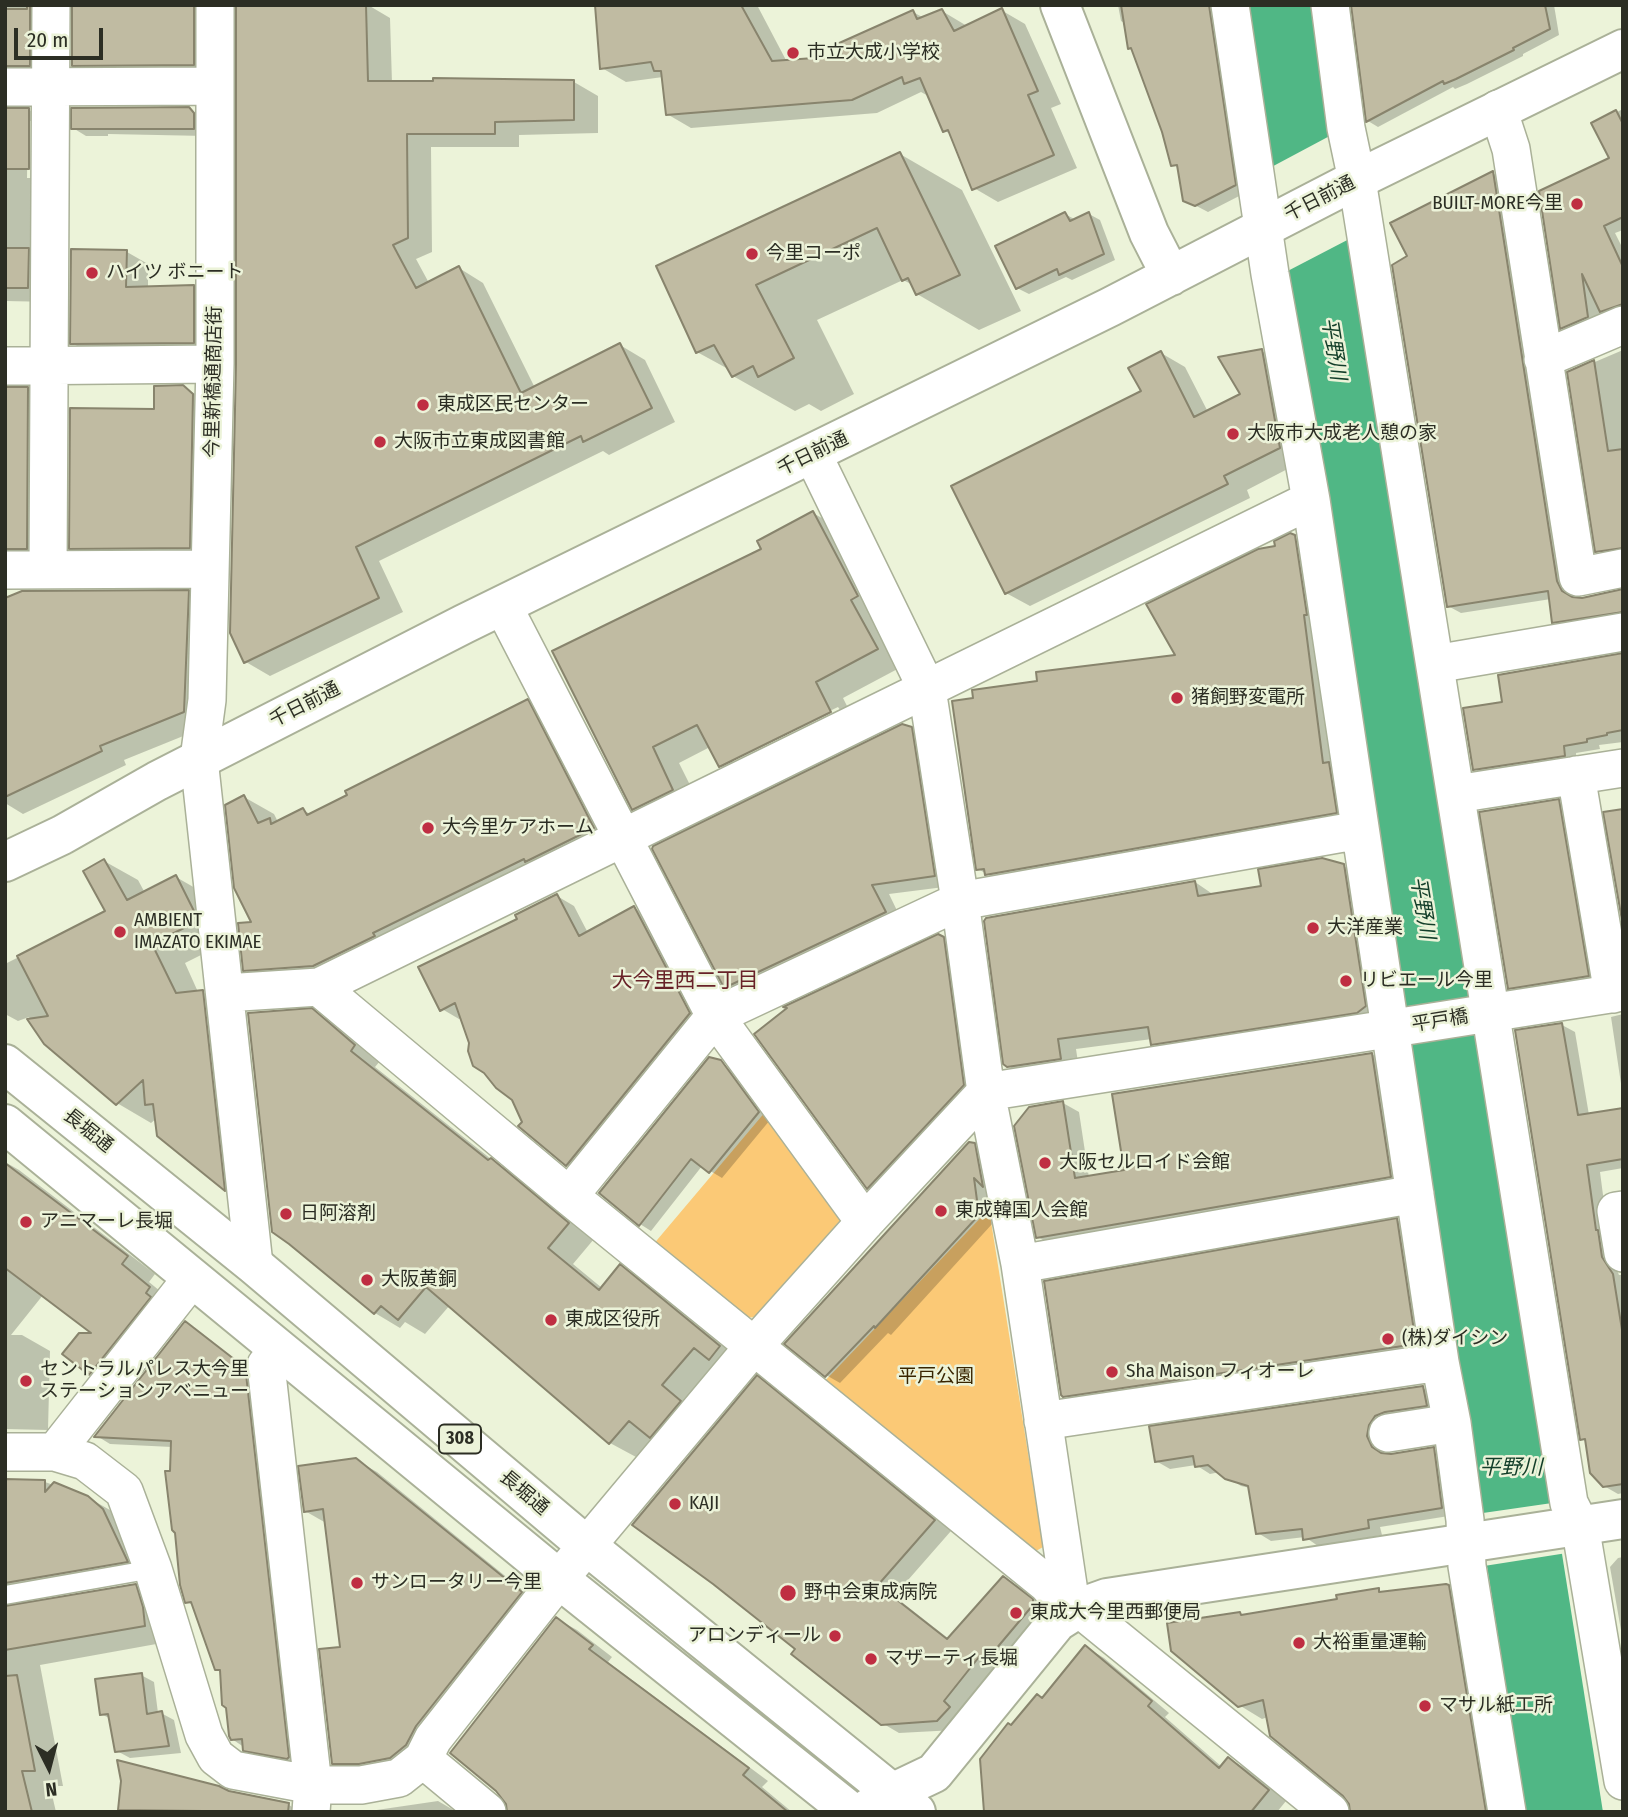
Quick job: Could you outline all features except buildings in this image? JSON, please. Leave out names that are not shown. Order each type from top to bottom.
[{"type":"main road","points":[[1060,5],[1149,233],[1171,276]]},
{"type":"main road","name":"千日前通","points":[[5,862],[62,835],[199,759],[503,606],[813,455],[1352,182],[1623,49]]},
{"type":"main road","name":"長堀通","points":[[5,1065],[254,1265],[890,1805]]},
{"type":"main road","name":"308","points":[[5,1124],[559,1578],[851,1812]]},
{"type":"main road","points":[[890,1805],[934,1773],[1057,1622],[1076,1610],[1107,1598],[1623,1519]]},
{"type":"street","points":[[48,569],[51,5]]},
{"type":"street","name":"今里新橋通商店街","points":[[215,5],[215,364],[207,700],[199,759],[254,1265]]},
{"type":"street","points":[[1230,5],[1268,225],[1270,274],[1311,500],[1360,830],[1395,1029],[1415,1194],[1440,1362],[1473,1542],[1466,1566],[1507,1812]]},
{"type":"street","points":[[1330,5],[1352,182],[1436,664],[1485,1013],[1571,1526],[1623,1782]]},
{"type":"street","points":[[5,87],[215,86]]},
{"type":"street","points":[[1498,109],[1511,149],[1578,577],[1623,568]]},
{"type":"street","points":[[1543,359],[1623,325]]},
{"type":"street","points":[[5,366],[215,364]]},
{"type":"street","points":[[813,455],[927,689],[986,1092],[1020,1264],[1043,1421],[1076,1610]]},
{"type":"street","points":[[225,993],[319,987],[1311,500]]},
{"type":"street","points":[[5,570],[210,569]]},
{"type":"street","points":[[503,606],[715,1016],[865,1222]]},
{"type":"street","points":[[1436,664],[1623,632]]},
{"type":"street","points":[[1456,794],[1623,768]]},
{"type":"street","points":[[1576,775],[1618,993]]},
{"type":"street","points":[[569,1196],[715,1016],[960,901],[1360,830]]},
{"type":"street","points":[[319,987],[569,1196],[1076,1610],[1330,1812]]},
{"type":"street","name":"平戸橋","points":[[986,1092],[1618,993]]},
{"type":"street","points":[[5,1452],[55,1452],[85,1461],[124,1490],[153,1569],[204,1735],[216,1757],[233,1770],[312,1799],[361,1785],[399,1778],[423,1759],[433,1739],[559,1578],[754,1346],[986,1092]]},
{"type":"street","points":[[1020,1264],[1415,1194]]},
{"type":"street","points":[[1623,1210],[1616,1211],[1623,1253]]},
{"type":"street","points":[[55,1452],[192,1279]]},
{"type":"street","points":[[279,1349],[266,1365],[312,1799]]},
{"type":"street","points":[[1043,1421],[1440,1362]]},
{"type":"street","points":[[1388,1433],[1452,1423]]},
{"type":"street","points":[[423,1759],[487,1812]]},
{"type":"lane","points":[[5,1595],[153,1569]]},
{"type":"green space","points":[[766,1111],[844,1212],[843,1224],[758,1317],[740,1318],[652,1246]]},
{"type":"green space","name":"平戸公園","points":[[989,1209],[1043,1547],[1029,1555],[821,1385]]},
{"type":"water","name":"平野川","points":[[1239,5],[1316,5],[1603,1812],[1526,1812]]},
{"type":"pier","points":[[1339,131],[1355,236],[1280,275],[1264,171]]},
{"type":"pier","points":[[1559,1502],[1567,1553],[1484,1566],[1476,1514]]},
{"type":"place","name":"市立大成小学校","points":[[793,53]]},
{"type":"place","name":"BUILT-MORE今里","points":[[1577,204]]},
{"type":"place","name":"今里コーポ","points":[[752,254]]},
{"type":"place","name":"ハイツ ボニート","points":[[92,273]]},
{"type":"place","name":"東成区民センター","points":[[423,405]]},
{"type":"place","name":"大阪市大成老人憩の家","points":[[1233,434]]},
{"type":"place","name":"大阪市立東成図書館","points":[[380,442]]},
{"type":"place","name":"猪飼野変電所","points":[[1177,698]]},
{"type":"place","name":"大今里ケアホーム","points":[[428,828]]},
{"type":"place","name":"大洋産業","points":[[1313,928]]},
{"type":"place","name":"AMBIENT IMAZATO EKIMAE","points":[[120,932]]},
{"type":"place","name":"リビエール今里","points":[[1346,981]]},
{"type":"place","name":"大阪セルロイド会館","points":[[1045,1163]]},
{"type":"place","name":"東成韓国人会館","points":[[941,1211]]},
{"type":"place","name":"日阿溶剤","points":[[286,1214]]},
{"type":"place","name":"アニマーレ長堀","points":[[26,1222]]},
{"type":"place","name":"大阪黄銅","points":[[367,1280]]},
{"type":"place","name":"東成区役所","points":[[551,1320]]},
{"type":"place","name":"(株)ダイシン","points":[[1388,1339]]},
{"type":"place","name":"Sha Maison フィオーレ","points":[[1112,1372]]},
{"type":"place","name":"セントラルパレス大今里 ステーションアベニュー","points":[[26,1381]]},
{"type":"place","name":"KAJI","points":[[675,1504]]},
{"type":"place","name":"サンロータリー今里","points":[[357,1583]]},
{"type":"place","name":"野中会東成病院","points":[[788,1593]]},
{"type":"place","name":"東成大今里西郵便局","points":[[1016,1613]]},
{"type":"place","name":"アロンディール","points":[[835,1636]]},
{"type":"place","name":"大裕重量運輸","points":[[1299,1643]]},
{"type":"place","name":"マザーティ長堀","points":[[871,1659]]},
{"type":"place","name":"マサル紙工所","points":[[1425,1706]]},
{"type":"district","name":"大今里西二丁目","points":[[685,981]]}]
